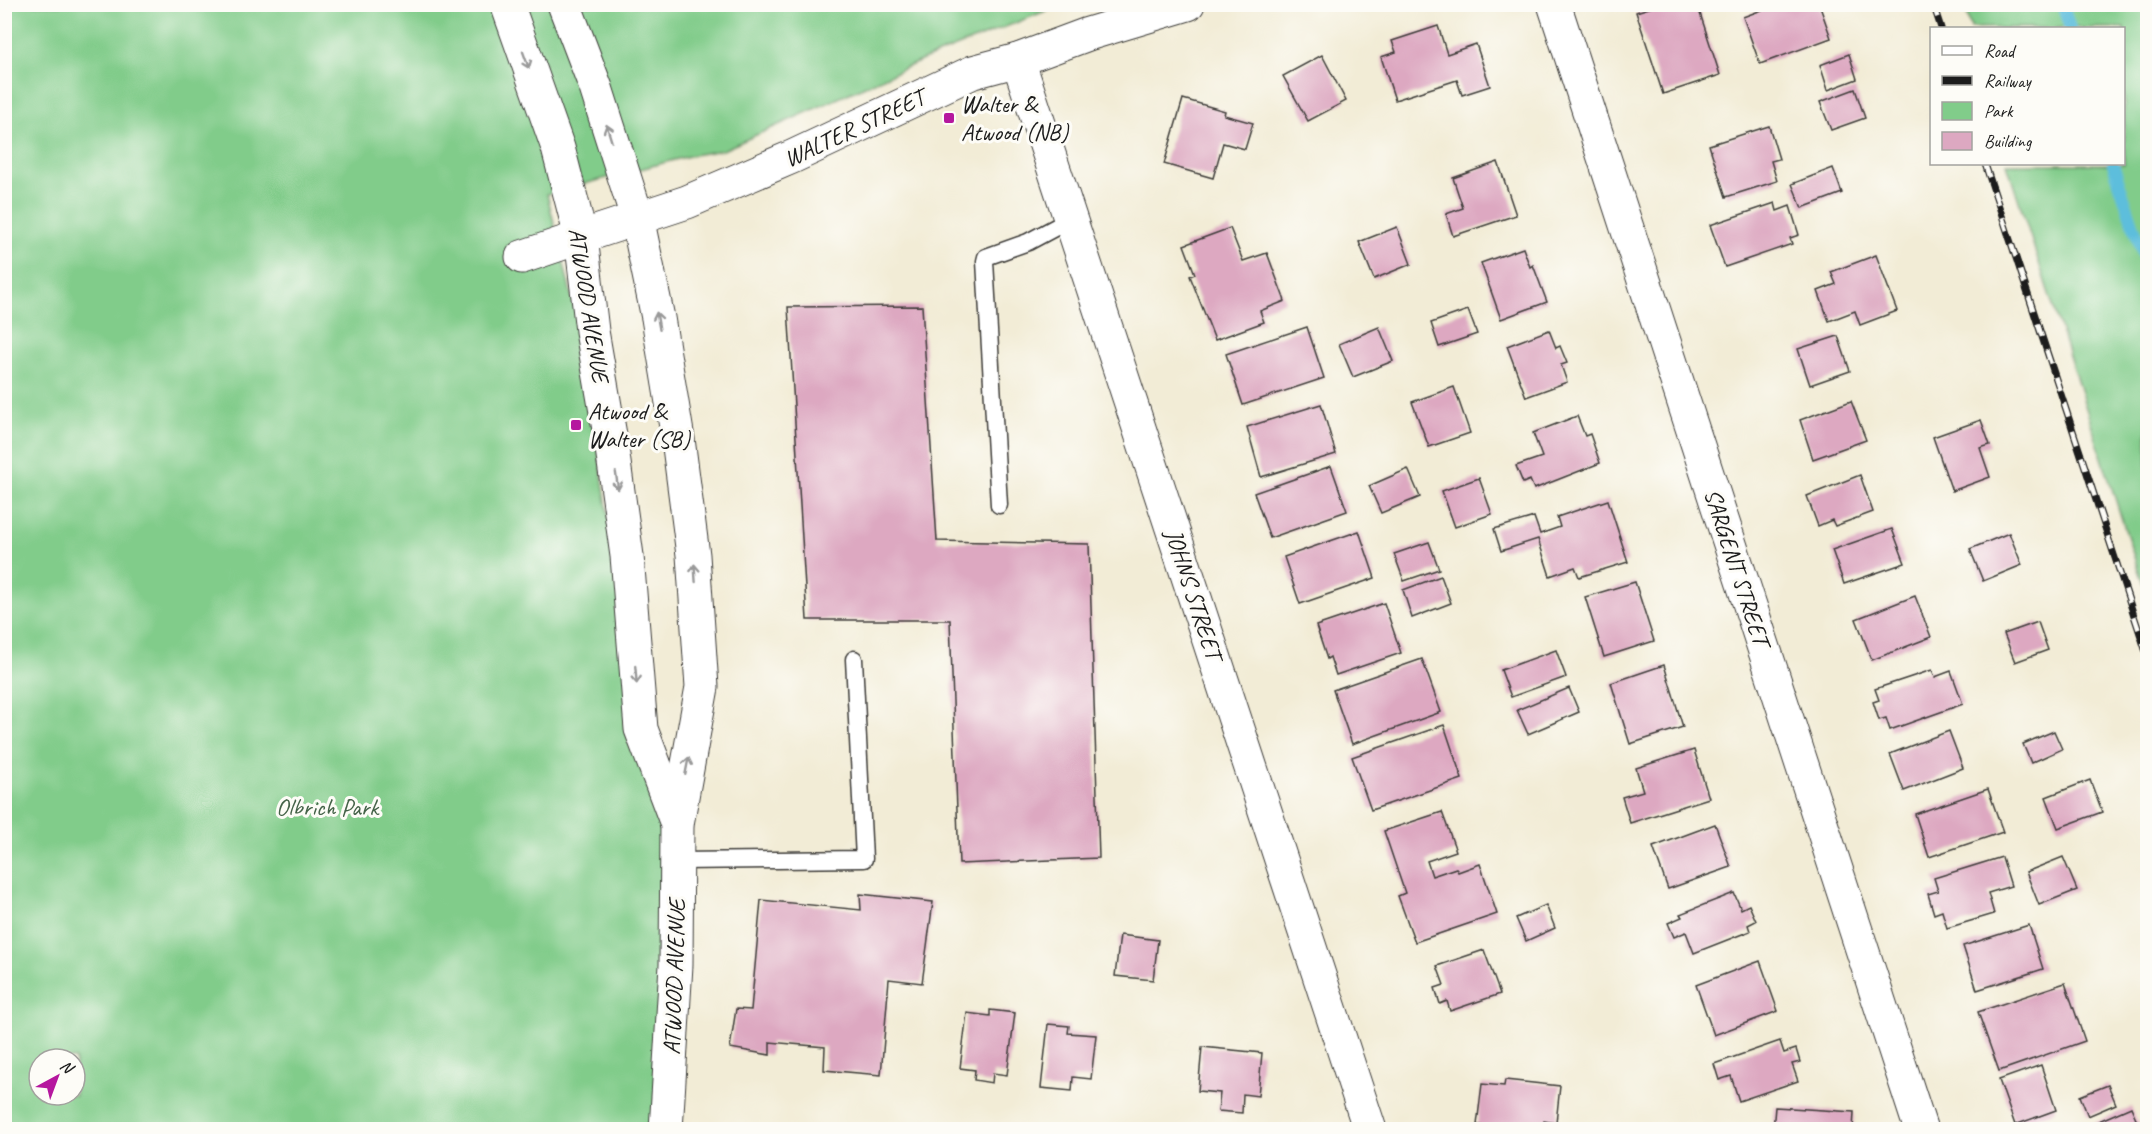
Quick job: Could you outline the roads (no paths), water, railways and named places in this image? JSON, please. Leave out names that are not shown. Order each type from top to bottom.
[{"type":"street","name":"ATWOOD AVENUE","points":[[507,4],[558,148],[581,237],[592,331],[611,441],[627,556],[641,729],[677,824]]},
{"type":"street","name":"ATWOOD AVENUE","points":[[564,4],[596,88],[637,217],[678,439],[693,555],[702,687],[677,824],[676,965],[666,1130]]},
{"type":"street","name":"WALTER STREET","points":[[522,257],[687,202],[792,157],[973,72],[1018,60],[1088,34],[1188,4]]},
{"type":"street","name":"SARGENT STREET","points":[[1554,4],[1921,1130]]},
{"type":"street","name":"JOHNS STREET","points":[[1018,60],[1370,1130]]},
{"type":"lane","points":[[999,505],[985,261],[987,257],[1028,242],[1071,219]]},
{"type":"lane","points":[[678,861],[864,859],[854,658]]},
{"type":"waterway","points":[[2062,4],[2070,27]]},
{"type":"waterway","points":[[2113,165],[2148,269]]},
{"type":"railway","points":[[1933,4],[1941,27]]},
{"type":"railway","points":[[1985,165],[2148,658]]},
{"type":"place","name":"Walter & Atwood (NB)","points":[[949,118]]},
{"type":"place","name":"Atwood & Walter (SB)","points":[[576,425]]},
{"type":"park label","name":"Olbrich Park","points":[[327,807]]}]
